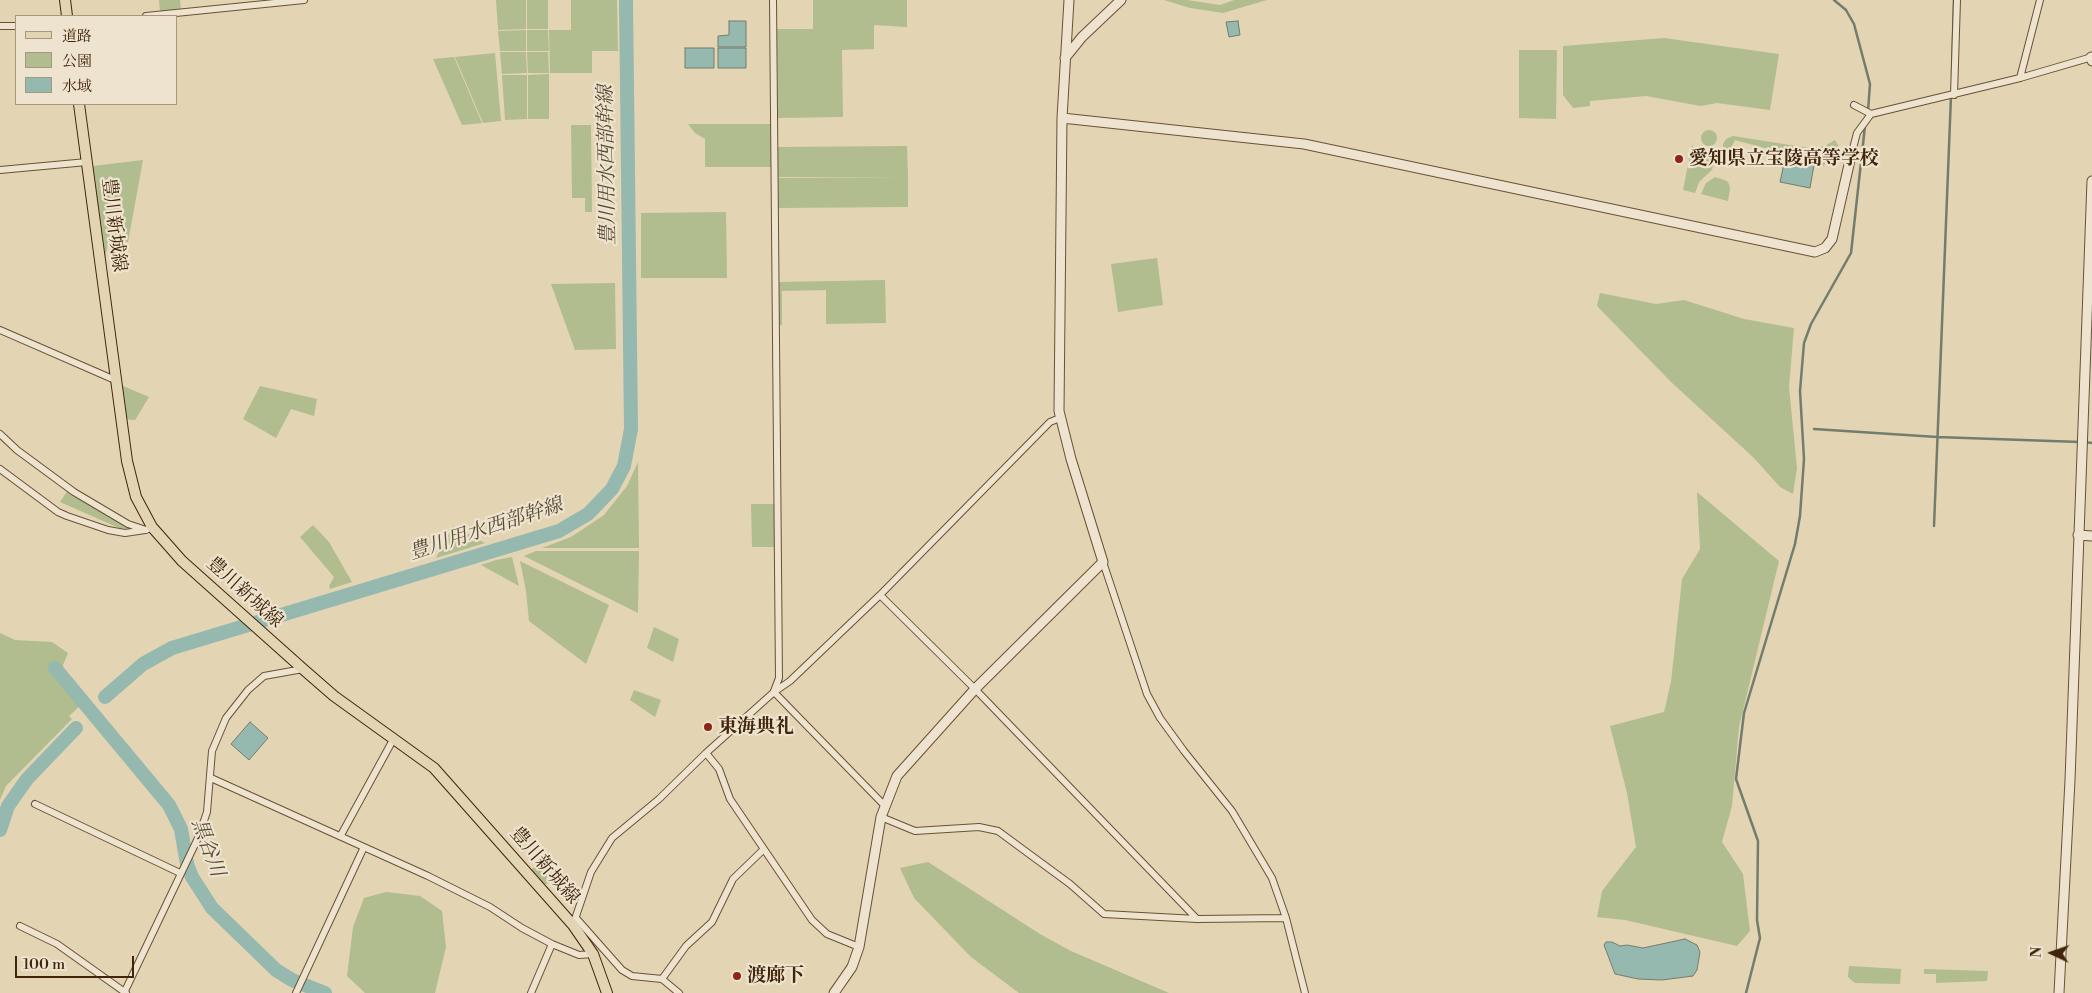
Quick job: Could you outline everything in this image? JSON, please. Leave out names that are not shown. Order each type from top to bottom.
[{"type":"main road","points":[[65,0],[67,15]]},
{"type":"main road","name":"豊川新城線","points":[[79,105],[131,481],[149,528],[182,561],[334,696],[434,768],[574,922],[593,954],[607,993]]},
{"type":"street","points":[[156,15],[304,0]]},
{"type":"street","points":[[773,0],[779,668],[778,684],[774,692]]},
{"type":"street","points":[[1069,0],[1062,118],[1060,418],[1103,562],[1147,694],[1160,718],[1232,811],[1272,878],[1286,918],[1305,993]]},
{"type":"street","points":[[1065,58],[1082,37],[1121,0]]},
{"type":"street","points":[[1954,95],[1956,0]]},
{"type":"street","points":[[2020,78],[2040,0]]},
{"type":"street","points":[[0,26],[15,26]]},
{"type":"street","points":[[1854,106],[1871,114],[1954,95],[2092,58]]},
{"type":"street","points":[[1062,118],[1304,144],[1815,252],[1824,248],[1832,239],[1857,133],[1871,114]]},
{"type":"street","points":[[0,170],[88,162]]},
{"type":"street","points":[[2059,990],[2069,790],[2078,535],[2089,328],[2092,181]]},
{"type":"street","points":[[0,330],[116,380]]},
{"type":"street","points":[[679,993],[662,980],[632,976],[622,970],[574,922],[591,872],[612,838],[659,799],[706,753],[790,680],[880,595],[1050,422],[1060,418]]},
{"type":"street","points":[[0,434],[17,450],[74,492],[128,524],[149,528]]},
{"type":"street","points":[[0,469],[58,512],[87,524],[125,533],[149,528]]},
{"type":"street","points":[[2078,535],[2092,536]]},
{"type":"street","points":[[834,993],[852,967],[859,947],[881,817],[896,776],[975,689],[1103,562]]},
{"type":"street","points":[[880,595],[975,689],[1197,919]]},
{"type":"street","points":[[20,926],[57,944],[125,993],[198,838],[206,812],[211,778],[212,751],[226,718],[248,690],[264,676],[303,669]]},
{"type":"street","points":[[774,692],[884,805]]},
{"type":"street","points":[[341,836],[394,738]]},
{"type":"street","points":[[706,753],[719,769],[730,799],[812,920],[827,934],[859,947]]},
{"type":"street","points":[[211,778],[428,876],[490,907],[522,928],[552,944],[579,955],[593,954]]},
{"type":"street","points":[[35,804],[180,873]]},
{"type":"street","points":[[881,817],[915,831],[979,826],[998,831],[1031,854],[1104,914],[1197,919],[1286,918]]},
{"type":"street","points":[[296,993],[364,847]]},
{"type":"street","points":[[662,980],[686,946],[712,922],[733,880],[764,849]]},
{"type":"street","points":[[531,993],[552,944]]},
{"type":"green space","points":[[159,0],[180,0],[181,10],[160,12]]},
{"type":"green space","points":[[496,0],[526,0],[526,29],[498,30]]},
{"type":"green space","points":[[527,0],[548,0],[548,29],[527,29]]},
{"type":"green space","points":[[571,0],[617,0],[618,51],[592,51],[592,73],[550,73],[549,30],[571,30]]},
{"type":"green space","points":[[813,0],[907,0],[907,27],[874,25],[874,49],[842,50],[843,117],[778,118],[777,29],[813,29]]},
{"type":"green space","points":[[1164,0],[1187,0],[1220,5],[1234,0],[1267,0],[1223,13],[1190,8]]},
{"type":"green space","points":[[526,30],[526,51],[500,51],[498,31]]},
{"type":"green space","points":[[527,30],[548,30],[549,51],[527,51]]},
{"type":"green space","points":[[1664,38],[1779,54],[1770,110],[1717,103],[1701,106],[1646,96],[1590,101],[1590,106],[1573,108],[1563,95],[1563,46]]},
{"type":"green space","points":[[1519,50],[1557,50],[1556,119],[1519,118]]},
{"type":"green space","points":[[500,52],[526,52],[527,73],[502,74]]},
{"type":"green space","points":[[527,52],[548,52],[549,73],[528,73]]},
{"type":"green space","points":[[495,53],[501,121],[483,123],[455,57]]},
{"type":"green space","points":[[454,57],[482,123],[462,125],[433,59]]},
{"type":"green space","points":[[549,74],[549,119],[528,119],[528,75]]},
{"type":"green space","points":[[502,75],[527,75],[527,119],[505,120]]},
{"type":"green space","points":[[688,124],[771,124],[771,167],[705,167],[705,139],[695,133]]},
{"type":"green space","points":[[571,125],[591,125],[592,212],[585,212],[585,198],[572,198]]},
{"type":"green space","points":[[1709,130],[1715,132],[1717,138],[1715,144],[1709,146],[1703,144],[1701,138],[1703,132]]},
{"type":"green space","points":[[1733,136],[1809,148],[1825,146],[1835,140],[1844,156],[1832,151],[1824,166],[1820,163],[1735,140],[1727,156],[1723,150],[1723,144],[1726,139]]},
{"type":"green space","points":[[1692,145],[1698,153],[1711,157],[1714,162],[1712,170],[1699,182],[1695,193],[1683,190]]},
{"type":"green space","points":[[907,146],[908,177],[778,177],[778,147]]},
{"type":"green space","points":[[143,160],[128,242],[109,239],[105,258],[93,166]]},
{"type":"green space","points":[[908,177],[908,207],[778,208],[778,178]]},
{"type":"green space","points":[[1715,177],[1727,181],[1729,184],[1728,201],[1701,194],[1706,183]]},
{"type":"green space","points":[[726,212],[727,278],[641,278],[641,213]]},
{"type":"green space","points":[[1157,258],[1163,305],[1118,312],[1111,264]]},
{"type":"green space","points":[[885,280],[886,323],[826,324],[826,290],[782,291],[782,325],[779,325],[779,282]]},
{"type":"green space","points":[[615,283],[616,349],[575,350],[551,284]]},
{"type":"green space","points":[[1600,293],[1656,304],[1684,300],[1744,319],[1794,328],[1789,387],[1797,468],[1793,494],[1780,487],[1754,458],[1671,382],[1597,306]]},
{"type":"green space","points":[[121,385],[149,397],[135,420],[125,419]]},
{"type":"green space","points":[[260,386],[317,399],[314,416],[291,409],[276,438],[243,419]]},
{"type":"green space","points":[[638,462],[639,548],[542,548],[571,537],[604,515],[627,486]]},
{"type":"green space","points":[[68,490],[127,525],[130,529],[119,528],[60,502]]},
{"type":"green space","points":[[1697,492],[1779,561],[1739,727],[1732,806],[1722,842],[1743,874],[1750,931],[1737,946],[1625,920],[1597,917],[1602,891],[1636,847],[1627,793],[1610,726],[1664,712],[1671,682],[1682,579],[1700,549]]},
{"type":"green space","points":[[751,504],[775,504],[776,547],[752,547]]},
{"type":"green space","points":[[313,525],[329,542],[352,582],[330,589],[329,586],[334,577],[300,537]]},
{"type":"green space","points":[[453,526],[485,543],[436,558]]},
{"type":"green space","points":[[536,551],[639,551],[638,613],[524,556]]},
{"type":"green space","points":[[512,557],[519,586],[481,565],[496,560]]},
{"type":"green space","points":[[520,561],[609,605],[586,664],[529,621]]},
{"type":"green space","points":[[654,627],[679,639],[673,662],[647,648]]},
{"type":"green space","points":[[0,633],[15,640],[52,642],[68,653],[63,665],[64,677],[83,693],[79,707],[69,716],[72,719],[6,786],[0,800]]},
{"type":"green space","points":[[634,690],[661,700],[655,717],[630,700]]},
{"type":"green space","points":[[928,862],[1040,934],[1071,951],[1169,993],[1019,993],[971,957],[914,898],[900,868]]},
{"type":"green space","points":[[539,863],[554,881],[543,885],[531,870]]},
{"type":"green space","points":[[386,892],[420,896],[442,911],[446,947],[435,993],[365,993],[347,976],[353,927],[364,898]]},
{"type":"green space","points":[[1849,966],[1901,969],[1900,984],[1855,983],[1848,977]]},
{"type":"green space","points":[[1924,969],[1988,971],[1987,981],[1936,983],[1936,974],[1924,974]]},
{"type":"water","points":[[729,21],[746,21],[746,47],[718,47],[718,36],[729,35]]},
{"type":"water","points":[[1238,21],[1240,35],[1229,37],[1226,22]]},
{"type":"water","points":[[685,48],[714,48],[714,68],[685,68]]},
{"type":"water","points":[[718,48],[746,48],[746,68],[718,68]]},
{"type":"water","points":[[1785,159],[1814,165],[1810,188],[1780,182]]},
{"type":"water","points":[[250,722],[268,738],[249,760],[231,744]]},
{"type":"water","points":[[1685,939],[1697,945],[1700,952],[1697,970],[1693,976],[1662,980],[1638,979],[1615,974],[1604,945],[1606,942],[1612,942],[1620,946],[1627,945],[1643,948]]},
{"type":"waterway","name":"豊川用水西部幹線","points":[[105,697],[143,664],[172,648],[559,531],[588,514],[612,489],[624,466],[631,429],[626,0]]},
{"type":"waterway","points":[[1834,0],[1846,10],[1854,24],[1870,84],[1868,111]]},
{"type":"waterway","points":[[1952,73],[1954,0]]},
{"type":"waterway","points":[[1934,526],[1951,96]]},
{"type":"waterway","points":[[1746,993],[1760,938],[1757,920],[1758,841],[1736,779],[1744,713],[1795,544],[1800,516],[1804,459],[1800,391],[1804,343],[1811,324],[1851,253],[1865,126]]},
{"type":"waterway","points":[[1814,429],[1937,437],[2080,442]]},
{"type":"waterway","points":[[2085,442],[2092,443]]},
{"type":"waterway","name":"黒谷川","points":[[55,668],[169,805],[181,829],[187,864],[192,877],[212,908],[276,970],[292,980],[325,993]]},
{"type":"waterway","name":"豊川用水西部幹線","points":[[0,830],[8,806],[27,779],[76,728]]},
{"type":"place","name":"愛知県立宝陵高等学校","points":[[1679,159]]},
{"type":"place","name":"東海典礼","points":[[708,727]]},
{"type":"place","name":"渡廊下","points":[[737,976]]}]
